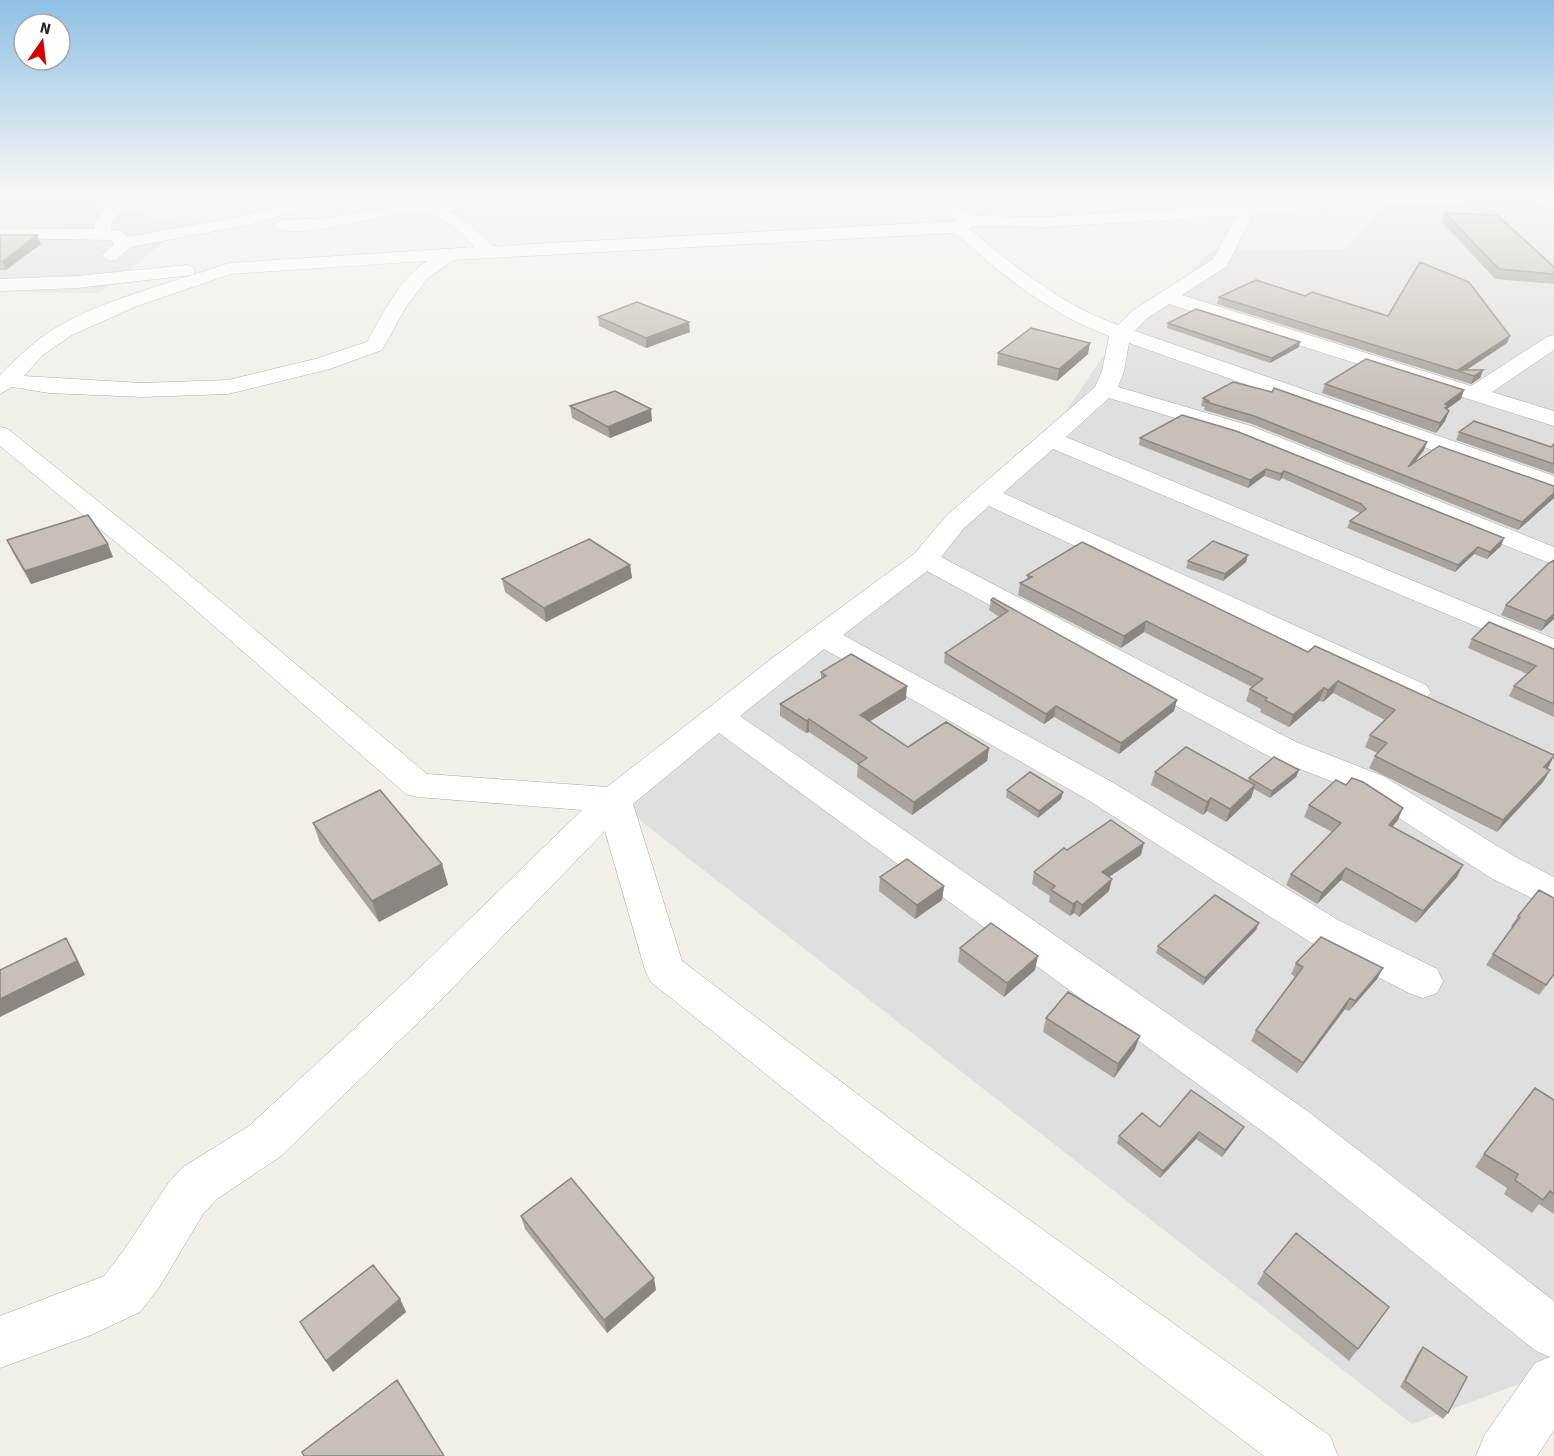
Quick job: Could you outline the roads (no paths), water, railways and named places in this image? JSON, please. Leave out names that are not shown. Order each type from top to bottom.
[{"type":"street","points":[[77,282],[101,263]]},
{"type":"street","points":[[0,285],[77,282],[141,274],[331,263]]},
{"type":"street","points":[[2,383],[142,390],[228,387],[322,364],[375,346],[397,306],[421,274],[437,263]]},
{"type":"street","points":[[998,263],[1040,293],[1090,322],[1120,334],[1554,485]]},
{"type":"street","points":[[0,1342],[91,1309],[122,1294],[142,1268],[186,1198],[200,1183],[265,1141],[420,994],[614,800],[720,718],[782,666],[824,637],[925,559],[954,522],[1105,390],[1113,371],[1120,334],[1139,315],[1219,263]]},
{"type":"street","points":[[2,383],[36,351],[65,331],[130,302],[230,269]]},
{"type":"street","points":[[1168,297],[1554,419]]},
{"type":"street","points":[[1475,393],[1554,341]]},
{"type":"street","points":[[1105,390],[1243,430],[1554,557]]},
{"type":"street","points":[[0,434],[170,572],[418,785],[614,800]]},
{"type":"street","points":[[1050,439],[1554,650]]},
{"type":"street","points":[[986,495],[1435,701]]},
{"type":"street","points":[[925,559],[1284,750],[1371,784],[1504,868],[1554,894]]},
{"type":"street","points":[[824,637],[1100,791],[1324,931],[1423,981]]},
{"type":"street","points":[[720,718],[813,782],[1030,942],[1290,1125],[1554,1333]]},
{"type":"street","points":[[614,800],[665,970],[898,1152],[1310,1456]]},
{"type":"street","points":[[1504,1456],[1554,1382]]}]
